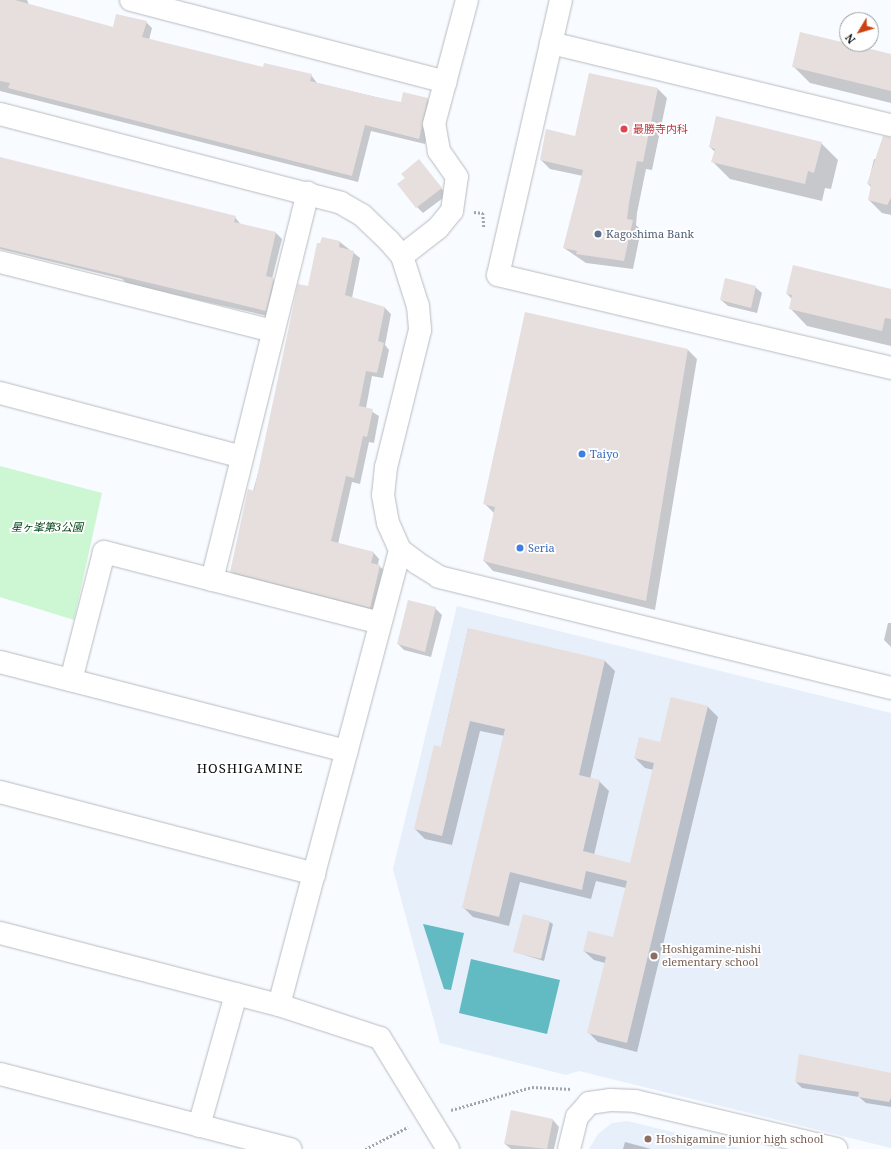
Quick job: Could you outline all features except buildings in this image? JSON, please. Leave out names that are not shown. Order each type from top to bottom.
[{"type":"street","points":[[131,0],[446,82]]},
{"type":"street","points":[[402,256],[438,228],[452,211],[457,178],[439,151],[434,137],[446,82],[467,0]]},
{"type":"street","points":[[561,0],[498,275],[891,368]]},
{"type":"street","points":[[551,42],[891,125]]},
{"type":"street","points":[[0,114],[341,202],[362,215],[402,256],[418,306],[420,330],[386,467],[383,495],[388,524],[400,550],[439,577],[891,688]]},
{"type":"street","points":[[212,580],[308,193]]},
{"type":"street","points":[[0,262],[273,331]]},
{"type":"street","points":[[0,393],[242,458]]},
{"type":"street","points":[[279,1005],[400,550]]},
{"type":"street","points":[[71,680],[104,552],[380,624]]},
{"type":"street","points":[[0,662],[347,751]]},
{"type":"street","points":[[0,792],[314,874]]},
{"type":"street","points":[[0,933],[279,1005],[380,1038],[448,1149]]},
{"type":"street","points":[[199,1126],[236,994]]},
{"type":"street","points":[[0,1074],[290,1149]]},
{"type":"street","points":[[568,1149],[576,1117],[589,1103],[635,1101],[836,1149]]},
{"type":"path","points":[[452,211],[483,213],[484,229]]},
{"type":"path","points":[[365,1149],[428,1116],[532,1087],[569,1086],[589,1103]]},
{"type":"shaded area","name":"Hoshigamine-nishi elementary school","points":[[457,606],[891,713],[891,1148],[579,1071],[566,1075],[440,1043],[393,869]]},
{"type":"shaded area","name":"Hoshigamine junior high school","points":[[627,1121],[742,1149],[589,1149],[598,1134],[612,1123]]},
{"type":"green space","name":"星ヶ峯第3公園","points":[[0,466],[102,493],[74,620],[0,597]]},
{"type":"water","points":[[423,924],[464,933],[451,990],[444,989]]},
{"type":"water","points":[[471,959],[560,980],[547,1034],[459,1013]]},
{"type":"place","name":"最勝寺内科","points":[[624,129]]},
{"type":"place","name":"Kagoshima Bank","points":[[598,234]]},
{"type":"place","name":"Taiyo","points":[[582,454]]},
{"type":"place","name":"Seria","points":[[520,548]]},
{"type":"place","name":"Hoshigamine-nishi elementary school","points":[[654,956]]},
{"type":"place","name":"Hoshigamine junior high school","points":[[648,1139]]},
{"type":"district","name":"HOSHIGAMINE","points":[[250,768]]}]
